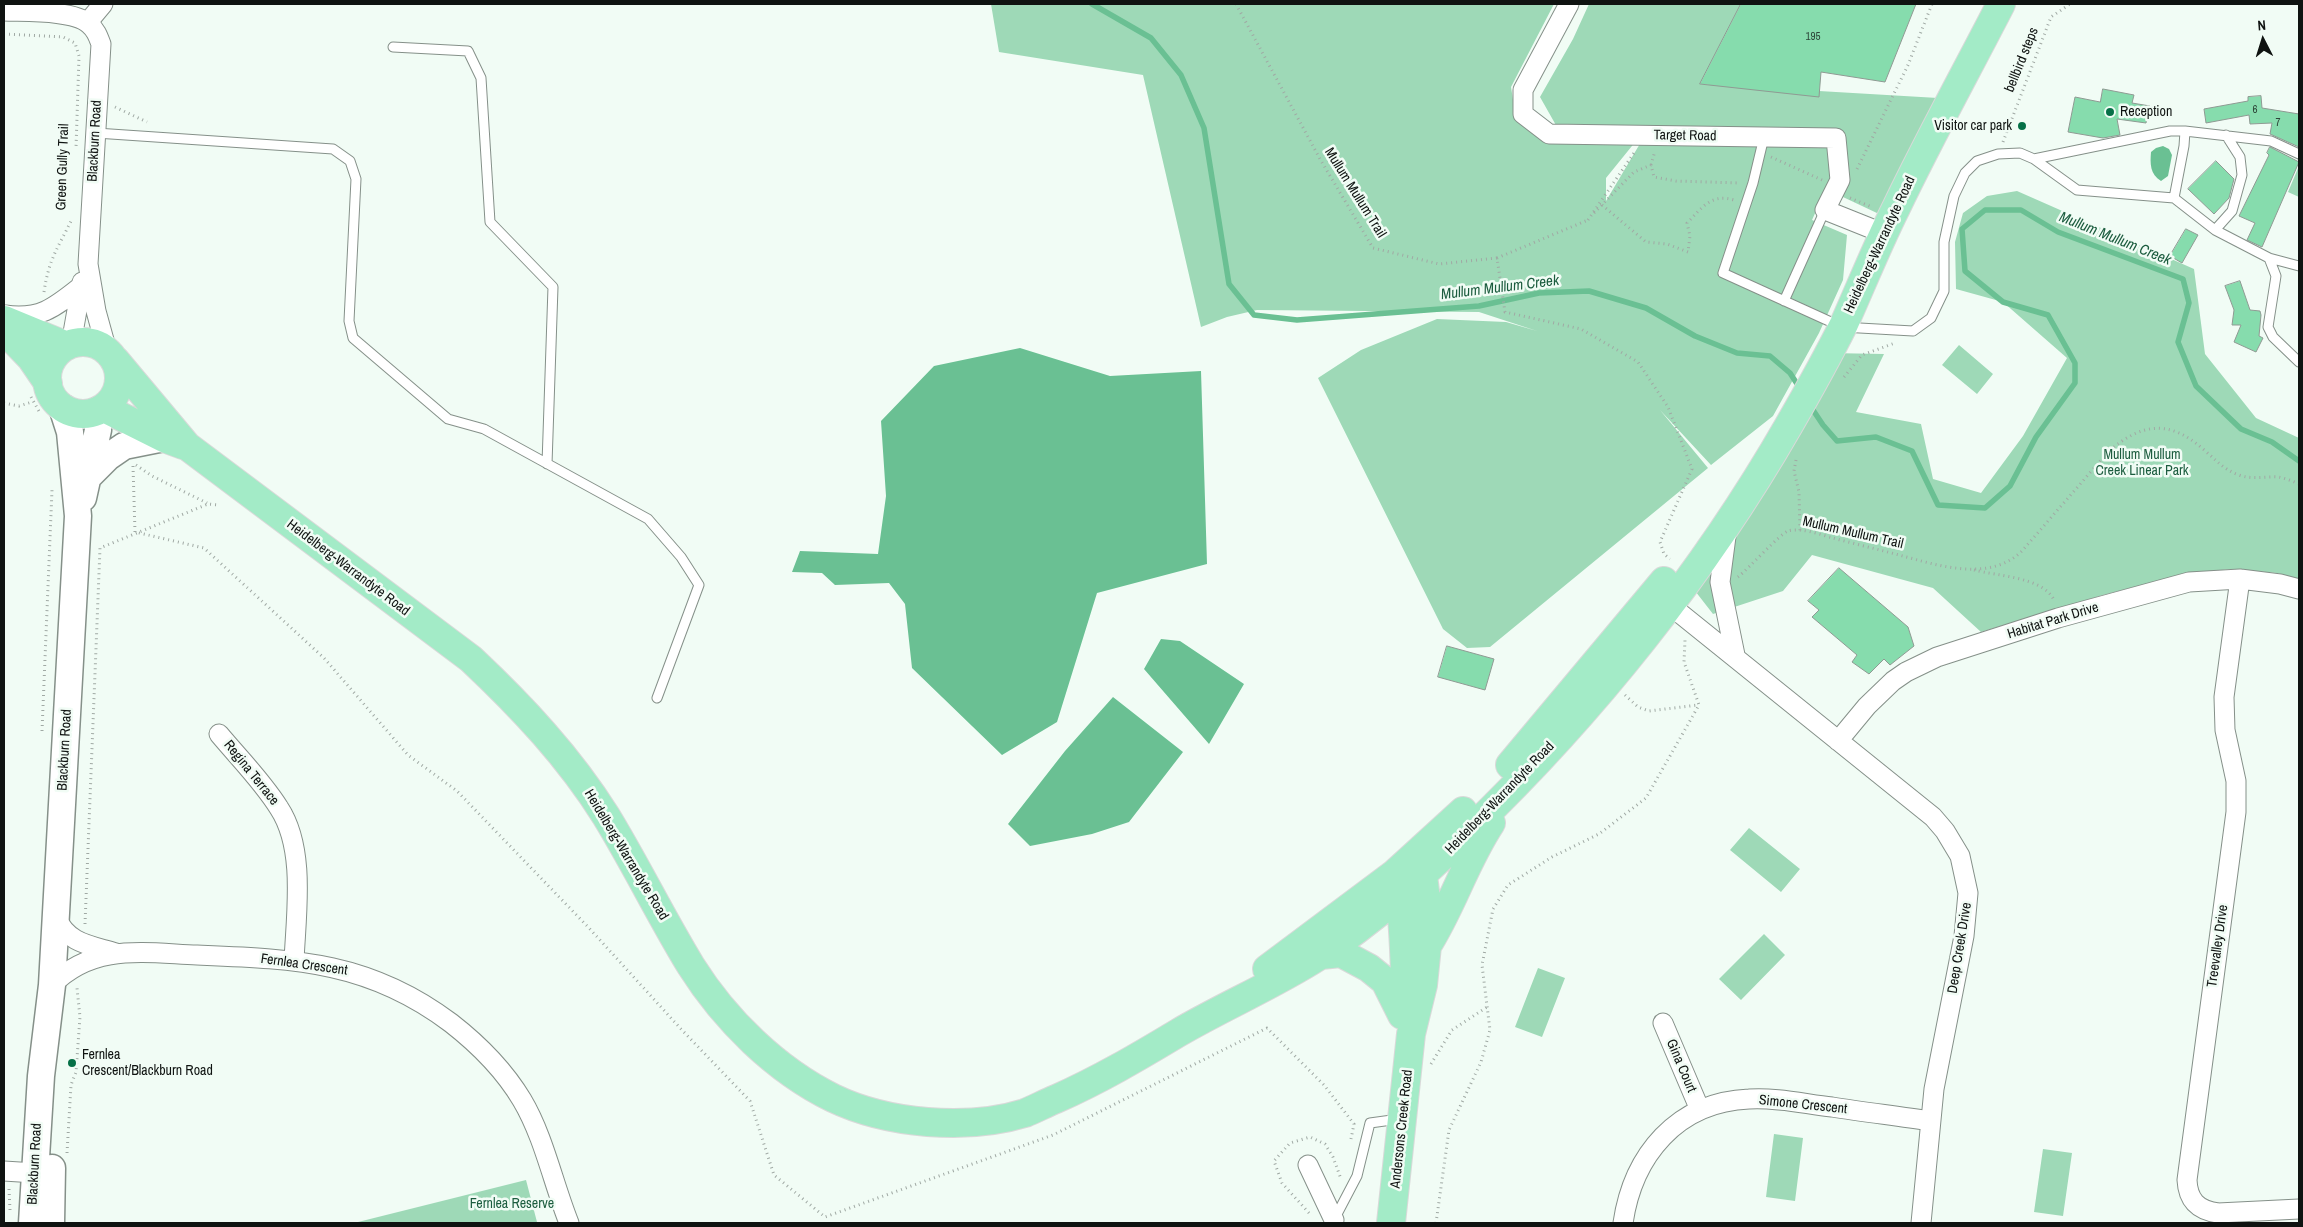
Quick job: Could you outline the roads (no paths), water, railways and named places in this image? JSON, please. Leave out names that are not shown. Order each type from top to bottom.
[{"type":"main road","name":"Heidelberg-Warrandyte Road","points":[[1200,1020],[1242,1000],[1321,954],[1396,884],[1514,788],[1610,680],[1670,604],[1710,552],[1788,428],[1829,353],[1893,214],[2001,4]]},
{"type":"main road","points":[[4,320],[69,345],[90,343],[111,355],[119,370],[115,396],[101,409],[83,414],[72,412],[62,407],[51,394],[37,393]]},
{"type":"main road","points":[[4,330],[31,358],[37,393]]},
{"type":"main road","points":[[37,393],[51,361],[61,350],[69,345]]},
{"type":"main road","name":"Heidelberg-Warrandyte Road","points":[[111,355],[175,442]]},
{"type":"main road","name":"Blackburn Road","points":[[32,1223],[41,1076],[52,985],[78,516],[70,432],[62,407]]},
{"type":"main road","name":"Heidelberg-Warrandyte Road","points":[[101,409],[175,442],[471,659],[514,699],[564,756],[605,815],[693,970],[718,1002],[748,1037],[814,1088],[840,1101],[880,1115],[911,1120],[956,1122],[991,1119],[1024,1113],[1097,1081],[1200,1020],[1396,884]]},
{"type":"main road","name":"Blackburn Road","points":[[78,516],[90,475],[101,409]]},
{"type":"main road","points":[[90,475],[108,457],[124,446],[175,442]]},
{"type":"main road","name":"Heidelberg-Warrandyte Road","points":[[1421,863],[1496,782],[1670,604],[1677,565],[1711,522],[1754,483]]},
{"type":"main road","points":[[1427,946],[1443,922],[1476,846],[1514,788]]},
{"type":"main road","name":"Andersons Creek Road","points":[[1391,1223],[1411,1034],[1422,985],[1427,946],[1421,863]]},
{"type":"main road","name":"Andersons Creek Road","points":[[1396,884],[1404,986],[1411,1034]]},
{"type":"main road","points":[[1321,954],[1341,953],[1369,968],[1385,981],[1411,1034]]},
{"type":"main road","name":"Blackburn Road","points":[[51,1223],[55,1075],[52,985]]},
{"type":"street","points":[[4,11],[60,14],[74,16],[88,22],[103,4]]},
{"type":"street","name":"Target Road","points":[[1569,4],[1523,90],[1523,114],[1549,134],[1836,138],[1840,180],[1825,210]]},
{"type":"street","name":"Blackburn Road","points":[[88,22],[97,32],[101,44],[88,264],[96,311],[111,355]]},
{"type":"street","points":[[1825,210],[1885,234]]},
{"type":"street","name":"Blackburn Road","points":[[69,345],[79,288],[88,264]]},
{"type":"street","points":[[4,315],[35,315],[49,311],[79,288]]},
{"type":"street","points":[[1728,522],[1720,582],[1734,655]]},
{"type":"street","name":"Habitat Park Drive","points":[[1838,741],[1880,692],[1906,672],[1937,657],[2058,618],[2189,582],[2240,579],[2299,589]]},
{"type":"street","name":"Treevalley Drive","points":[[2240,579],[2224,697],[2225,730],[2236,781],[2236,812],[2187,1190],[2197,1208],[2206,1212],[2299,1209]]},
{"type":"street","name":"Deep Creek Drive","points":[[1670,604],[1933,817],[1954,844],[1960,856],[1967,879],[1967,911],[1930,1121],[1920,1223]]},
{"type":"street","name":"Regina Terrace","points":[[219,734],[280,808],[290,833],[297,868],[294,961]]},
{"type":"street","name":"Fernlea Crescent","points":[[56,917],[65,934],[84,952],[294,961],[336,967],[372,978],[406,992],[468,1036],[498,1066],[522,1100],[569,1223]]},
{"type":"street","points":[[52,985],[84,952]]},
{"type":"street","name":"Gina Court","points":[[1663,1023],[1700,1110]]},
{"type":"street","name":"Simone Crescent","points":[[1623,1223],[1629,1192],[1642,1163],[1674,1125],[1686,1116],[1700,1110],[1735,1100],[1764,1099],[1930,1121]]},
{"type":"street","points":[[1308,1165],[1334,1221]]},
{"type":"street","points":[[4,1171],[35,1173]]},
{"type":"lane","points":[[392,47],[468,51],[481,78],[490,222],[553,287],[547,464]]},
{"type":"lane","points":[[2034,158],[2170,131],[2271,141],[2299,154]]},
{"type":"lane","points":[[2174,198],[2185,131]]},
{"type":"lane","points":[[96,133],[333,149],[350,161],[356,179],[349,321],[353,338],[448,419],[484,429],[648,519],[681,557],[699,585],[657,698]]},
{"type":"lane","points":[[2215,230],[2232,211],[2242,175],[2240,157],[2226,136]]},
{"type":"lane","points":[[1764,137],[1753,183],[1723,273],[1842,327],[1913,331],[1930,318],[1944,291],[1944,242],[1954,196],[1964,173],[1978,161],[1998,154],[2020,153],[2034,158],[2077,190],[2174,198],[2215,230],[2268,258],[2299,266]]},
{"type":"lane","points":[[1784,301],[1825,210]]},
{"type":"lane","points":[[2268,258],[2276,276],[2268,327],[2273,337],[2299,362]]},
{"type":"lane","points":[[1334,1221],[1357,1176],[1370,1123],[1403,1119]]},
{"type":"waterway","name":"Mullum Mullum Creek","points":[[1092,4],[1151,38],[1181,75],[1204,128],[1229,284],[1254,315],[1297,320],[1479,306],[1539,293],[1589,291],[1646,308],[1695,336],[1737,353],[1770,356],[1790,373],[1801,390]]},
{"type":"waterway","name":"Mullum Mullum Creek","points":[[1809,404],[1823,425],[1837,441],[1876,437],[1912,451],[1938,505],[1985,508],[2010,486],[2036,437],[2075,383],[2075,363],[2048,315],[2003,302],[1965,271],[1962,229],[1985,210],[2021,210],[2058,232],[2183,279],[2189,303],[2178,342],[2196,386],[2241,429],[2272,442],[2299,461]]},
{"type":"place","name":"Reception","points":[[2110,112]]},
{"type":"place","name":"Visitor car park","points":[[2022,126]]},
{"type":"place","name":"Fernlea Crescent/Blackburn Road","points":[[72,1063]]},
{"type":"park label","name":"Mullum Mullum Creek Linear Park","points":[[2142,464]]},
{"type":"park label","name":"Fernlea Reserve","points":[[512,1204]]}]
